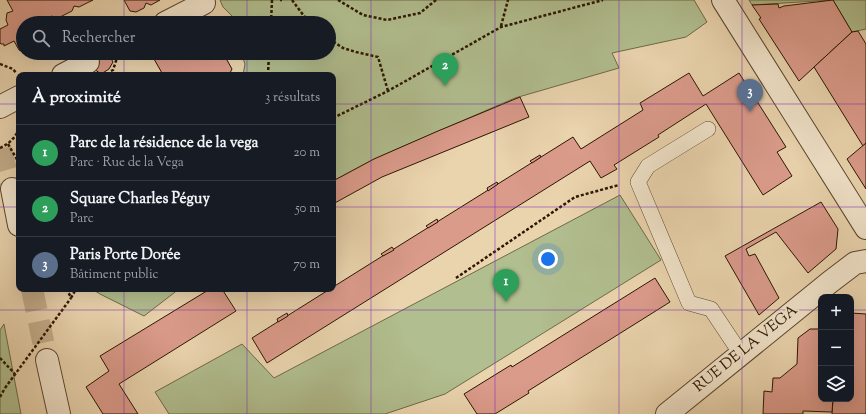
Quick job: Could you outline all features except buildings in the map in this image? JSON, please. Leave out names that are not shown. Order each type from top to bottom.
[{"type":"street","points":[[179,16],[204,3],[203,0]]},
{"type":"street","points":[[723,0],[866,228]]},
{"type":"street","points":[[69,72],[88,62]]},
{"type":"street","points":[[0,107],[16,99]]},
{"type":"street","points":[[12,189],[16,210]]},
{"type":"street","name":"RUE DE LA VEGA","points":[[667,414],[854,263],[866,261]]},
{"type":"street","points":[[47,360],[59,414]]},
{"type":"lane","points":[[708,128],[648,166],[638,182],[689,303],[711,310],[741,354]]},
{"type":"path","points":[[271,16],[272,0]]},
{"type":"path","points":[[292,0],[304,16]]},
{"type":"path","points":[[338,0],[363,15],[387,20],[420,13],[436,0]]},
{"type":"path","points":[[501,27],[508,0]]},
{"type":"path","points":[[336,117],[388,91],[501,27],[603,0]]},
{"type":"path","points":[[336,44],[343,48],[378,57],[388,91]]},
{"type":"path","points":[[268,72],[269,60]]},
{"type":"path","points":[[0,64],[12,69],[16,73]]},
{"type":"path","points":[[0,148],[8,144],[16,136]]},
{"type":"path","points":[[8,144],[16,155]]},
{"type":"path","points":[[456,278],[575,197],[638,182]]},
{"type":"path","points":[[68,292],[71,298]]},
{"type":"path","points":[[0,396],[74,292]]},
{"type":"path","points":[[0,358],[15,374]]},
{"type":"green space","points":[[220,0],[694,0],[707,22],[686,37],[612,53],[619,68],[515,98],[374,159],[336,179],[336,72],[244,72],[245,64],[244,60],[336,60],[336,16],[232,16],[223,7]]},
{"type":"green space","points":[[749,0],[833,0],[752,5]]},
{"type":"green space","points":[[833,0],[866,0],[866,29],[852,32]]},
{"type":"green space","points":[[620,195],[661,260],[445,394],[385,414],[169,414],[155,392],[242,344],[274,378]]},
{"type":"green space","points":[[97,292],[175,292],[144,316]]},
{"type":"green space","points":[[4,324],[21,414],[0,414],[0,330]]},
{"type":"tunnel","points":[[0,149],[12,189]]},
{"type":"tunnel","points":[[33,292],[47,360]]},
{"type":"place","name":"Square Charles Péguy","points":[[445,86]]},
{"type":"place","name":"Paris Porte Dorée","points":[[750,112]]},
{"type":"place","name":"Parc de la résidence de la vega","points":[[506,302]]}]
